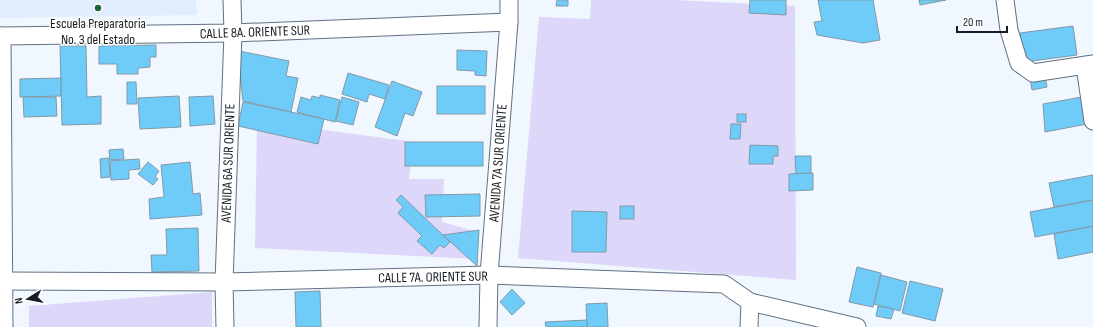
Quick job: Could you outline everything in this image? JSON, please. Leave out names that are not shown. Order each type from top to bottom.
[{"type":"street","name":"AVENIDA 6A SUR ORIENTE","points":[[225,327],[224,282],[233,33],[232,0]]},
{"type":"street","name":"AVENIDA 7A SUR ORIENTE","points":[[488,327],[489,275],[509,22],[508,0]]},
{"type":"street","points":[[1005,0],[1009,30],[1019,63],[1033,73],[1089,65],[1093,121]]},
{"type":"street","name":"CALLE 8A. ORIENTE SUR","points":[[1,36],[233,33],[509,22]]},
{"type":"street","points":[[1,36],[2,281],[4,327]]},
{"type":"street","name":"CALLE 7A. ORIENTE SUR","points":[[2,281],[224,282],[489,275],[724,284],[750,302],[857,327]]},
{"type":"street","points":[[749,327],[750,302]]},
{"type":"shaded area","name":"Escuela Preparatoria No. 3 del Estado","points":[[0,0],[196,0],[197,15],[0,18]]},
{"type":"shaded area","points":[[591,0],[676,0],[795,6],[796,280],[518,258],[539,17],[590,19]]},
{"type":"shaded area","points":[[257,121],[414,142],[409,179],[444,179],[442,222],[474,231],[476,259],[255,248]]},
{"type":"shaded area","points":[[212,292],[212,327],[29,327],[29,306]]},
{"type":"building","points":[[557,0],[568,0],[568,6],[556,6]]},
{"type":"building","points":[[750,0],[786,0],[786,15],[749,13]]},
{"type":"building","points":[[818,0],[873,0],[880,40],[863,43],[817,35],[814,22],[822,21]]},
{"type":"building","points":[[919,0],[946,0],[920,5]]},
{"type":"building","points":[[1073,26],[1077,55],[1024,62],[1020,33]]},
{"type":"building","points":[[156,45],[156,57],[150,57],[150,67],[138,68],[138,74],[117,74],[117,64],[99,64],[99,46]]},
{"type":"building","points":[[60,46],[86,46],[87,97],[101,96],[101,124],[62,125]]},
{"type":"building","points":[[457,50],[487,51],[486,76],[475,75],[475,71],[457,70]]},
{"type":"building","points":[[239,51],[289,61],[286,76],[298,78],[291,112],[243,101],[238,56]]},
{"type":"building","points":[[348,73],[389,85],[385,99],[369,94],[367,102],[342,94]]},
{"type":"building","points":[[1045,77],[1047,87],[1032,90],[1030,79]]},
{"type":"building","points":[[61,78],[61,96],[20,97],[20,79]]},
{"type":"building","points":[[392,81],[422,92],[413,116],[405,113],[397,136],[375,127]]},
{"type":"building","points":[[127,82],[136,82],[137,104],[127,104]]},
{"type":"building","points":[[437,86],[485,86],[485,114],[437,114]]},
{"type":"building","points":[[320,95],[340,100],[335,122],[297,112],[301,97],[311,100],[312,96],[320,98]]},
{"type":"building","points":[[179,96],[181,127],[140,129],[138,98]]},
{"type":"building","points":[[213,96],[215,124],[190,126],[189,97]]},
{"type":"building","points":[[23,97],[56,97],[57,116],[24,117]]},
{"type":"building","points":[[342,97],[359,102],[353,125],[336,121]]},
{"type":"building","points":[[1082,97],[1087,124],[1045,132],[1043,104]]},
{"type":"building","points":[[243,102],[324,119],[318,144],[238,126]]},
{"type":"building","points":[[737,114],[746,114],[746,122],[737,122]]},
{"type":"building","points":[[731,124],[741,124],[740,139],[730,139]]},
{"type":"building","points":[[405,142],[483,142],[483,166],[405,166]]},
{"type":"building","points":[[750,145],[778,146],[778,156],[773,156],[773,164],[749,164]]},
{"type":"building","points":[[123,149],[124,159],[110,160],[109,150]]},
{"type":"building","points":[[795,156],[811,156],[811,173],[796,174]]},
{"type":"building","points":[[109,158],[110,177],[101,178],[100,159]]},
{"type":"building","points":[[139,159],[140,169],[129,170],[129,179],[111,180],[110,161]]},
{"type":"building","points":[[148,162],[159,171],[155,177],[158,179],[153,185],[138,174]]},
{"type":"building","points":[[190,162],[193,194],[200,193],[202,215],[150,219],[149,199],[164,197],[161,165]]},
{"type":"building","points":[[813,173],[813,190],[789,191],[789,174]]},
{"type":"building","points":[[1093,175],[1093,200],[1054,207],[1049,183]]},
{"type":"building","points":[[480,194],[480,216],[426,217],[425,195]]},
{"type":"building","points":[[401,195],[450,242],[444,248],[440,245],[432,254],[417,241],[422,236],[398,213],[403,207],[396,200]]},
{"type":"building","points":[[1093,200],[1093,226],[1035,237],[1030,212]]},
{"type":"building","points":[[620,206],[634,206],[634,219],[620,219]]},
{"type":"building","points":[[572,211],[607,212],[606,252],[572,252]]},
{"type":"building","points":[[1093,226],[1093,252],[1058,259],[1054,234]]},
{"type":"building","points":[[198,228],[199,271],[152,272],[151,255],[167,255],[166,229]]},
{"type":"building","points":[[479,230],[477,266],[443,235]]},
{"type":"building","points":[[857,267],[881,273],[873,307],[849,302]]},
{"type":"building","points":[[881,275],[907,282],[900,311],[874,304]]},
{"type":"building","points":[[910,281],[943,289],[935,321],[902,313]]},
{"type":"building","points":[[512,289],[525,303],[512,315],[500,302]]},
{"type":"building","points":[[320,291],[321,327],[296,327],[295,292]]},
{"type":"building","points":[[607,303],[608,327],[587,327],[586,304]]},
{"type":"building","points":[[878,306],[894,309],[891,319],[876,316]]},
{"type":"building","points":[[587,320],[587,327],[546,327],[545,322]]},
{"type":"place","name":"Escuela Preparatoria No. 3 del Estado","points":[[98,8]]}]
